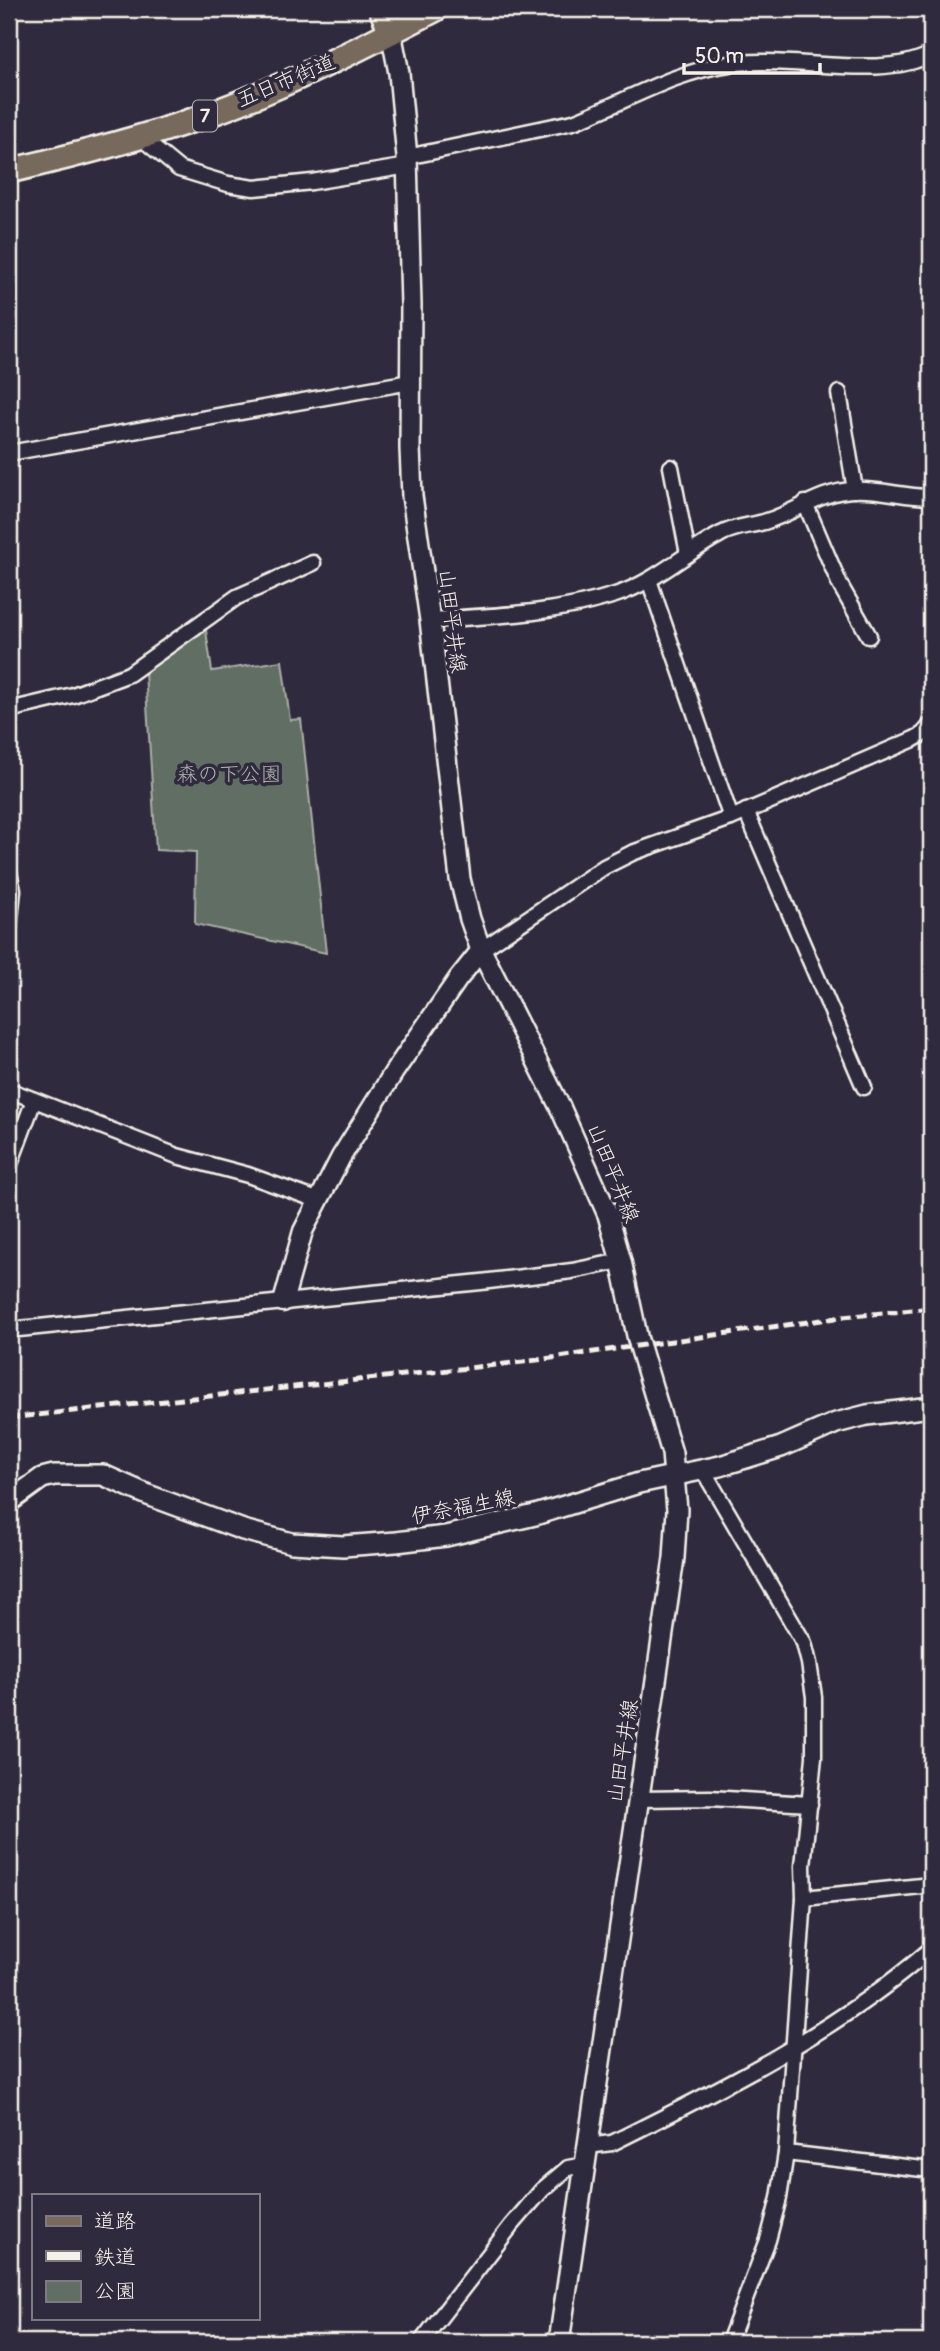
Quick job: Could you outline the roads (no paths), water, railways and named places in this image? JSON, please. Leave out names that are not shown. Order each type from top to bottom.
[{"type":"main road","points":[[381,9],[391,32]]},
{"type":"main road","name":"五日市街道","points":[[9,171],[68,158],[199,118],[303,76],[436,9]]},
{"type":"main road","name":"山田平井線","points":[[391,32],[400,73],[407,162],[412,496],[430,621],[460,879],[481,950],[562,1109],[600,1192],[621,1261],[638,1340],[667,1431],[675,1476],[677,1510],[674,1558],[559,2342]]},
{"type":"main road","name":"伊奈福生線","points":[[9,1502],[42,1478],[54,1475],[103,1475],[148,1495],[243,1530],[292,1543],[343,1546],[446,1536],[536,1516],[639,1483],[703,1470],[781,1447],[836,1423],[867,1415],[931,1408]]},
{"type":"street","points":[[139,136],[179,169],[228,184],[254,188],[312,182],[573,122],[643,90],[708,68],[768,61],[864,67],[898,65],[922,60],[931,54]]},
{"type":"street","points":[[9,453],[410,382]]},
{"type":"street","points":[[839,393],[855,490]]},
{"type":"street","points":[[671,467],[688,554]]},
{"type":"street","points":[[430,621],[552,610],[616,595],[649,580],[728,530],[768,521],[826,495],[855,490],[931,498]]},
{"type":"street","points":[[805,503],[840,585],[869,636]]},
{"type":"street","points":[[9,710],[73,695],[129,674],[237,597],[313,563]]},
{"type":"street","points":[[649,580],[731,818]]},
{"type":"street","points":[[283,1302],[303,1231],[341,1157],[394,1072],[481,950],[604,867],[632,853],[731,818],[914,739],[931,725]]},
{"type":"street","points":[[746,811],[864,1087]]},
{"type":"street","points":[[9,873],[13,890],[9,929]]},
{"type":"street","points":[[9,1090],[177,1156],[248,1175],[317,1200]]},
{"type":"street","points":[[9,1167],[34,1100]]},
{"type":"street","points":[[9,1330],[481,1282],[572,1271],[621,1261]]},
{"type":"street","points":[[703,1470],[804,1643],[814,1697],[814,1757],[803,1866],[804,1898],[786,2153],[779,2198],[768,2240],[729,2342]]},
{"type":"street","points":[[639,1799],[710,1798],[810,1804]]},
{"type":"street","points":[[804,1898],[931,1885]]},
{"type":"street","points":[[421,2342],[511,2226],[542,2190],[568,2168],[586,2156],[792,2049],[907,1970],[931,1949]]},
{"type":"street","points":[[786,2153],[931,2170]]},
{"type":"railway","points":[[9,1418],[523,1362],[843,1317],[931,1308]]},
{"type":"park label","name":"森の下公園","points":[[229,774]]}]
